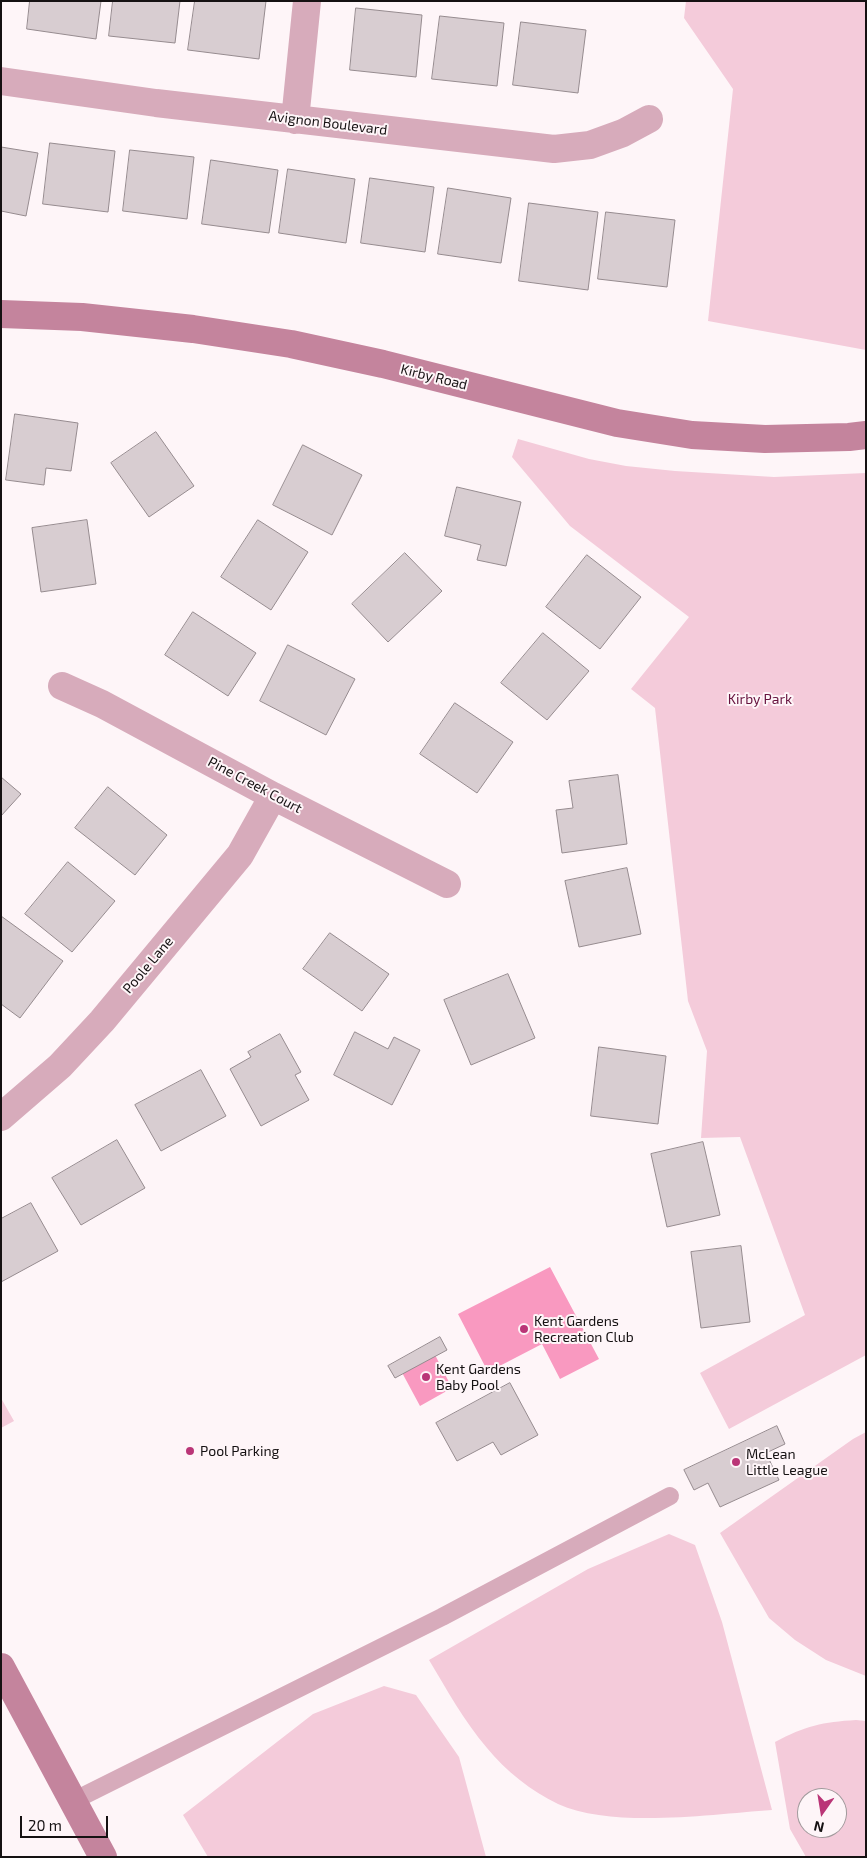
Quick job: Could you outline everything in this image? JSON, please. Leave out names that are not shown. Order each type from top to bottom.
[{"type":"main road","name":"Kirby Road","points":[[1,314],[82,317],[193,329],[291,344],[383,364],[617,423],[692,435],[765,439],[866,435]]},
{"type":"main road","points":[[1,1667],[103,1857]]},
{"type":"street","points":[[296,120],[307,1]]},
{"type":"street","name":"Avignon Boulevard","points":[[1,81],[103,96],[296,120],[554,149],[590,145],[623,133],[649,119]]},
{"type":"street","name":"Pine Creek Court","points":[[62,686],[102,704],[273,796],[447,884]]},
{"type":"street","name":"Poole Lane","points":[[1,1117],[60,1066],[102,1020],[240,855],[273,796]]},
{"type":"lane","points":[[73,1801],[442,1616],[670,1496]]},
{"type":"green space","points":[[686,1],[866,1],[866,350],[708,321],[733,89],[684,18]]},
{"type":"green space","name":"Kirby Park","points":[[518,439],[589,459],[626,466],[675,471],[774,477],[866,473],[866,1355],[729,1429],[700,1373],[805,1315],[740,1137],[701,1138],[707,1051],[688,1001],[655,708],[631,689],[689,617],[570,526],[512,457]]},
{"type":"green space","points":[[1,1398],[14,1421],[1,1428]]},
{"type":"green space","points":[[866,1432],[866,1676],[826,1660],[795,1640],[769,1618],[720,1533],[853,1439]]},
{"type":"green space","points":[[669,1534],[695,1545],[722,1622],[772,1810],[663,1818],[634,1818],[581,1812],[558,1804],[529,1787],[494,1756],[463,1716],[429,1660],[588,1569]]},
{"type":"green space","points":[[384,1686],[416,1695],[459,1757],[486,1857],[208,1857],[183,1815],[313,1714]]},
{"type":"green space","points":[[856,1720],[866,1721],[866,1857],[806,1857],[790,1829],[775,1742],[796,1732],[824,1724]]},
{"type":"shaded area","name":"Kent Gardens Recreation Club","points":[[550,1267],[599,1359],[560,1379],[542,1344],[488,1372],[458,1314]]},
{"type":"shaded area","name":"Kent Gardens Baby Pool","points":[[432,1349],[452,1388],[420,1406],[399,1367]]},
{"type":"building","points":[[30,1],[101,1],[96,39],[27,29]]},
{"type":"building","points":[[113,1],[180,1],[175,43],[109,36]]},
{"type":"building","points":[[195,1],[266,1],[259,59],[188,50]]},
{"type":"building","points":[[356,8],[422,15],[416,77],[350,70]]},
{"type":"building","points":[[440,16],[504,23],[497,86],[432,79]]},
{"type":"building","points":[[521,22],[586,30],[578,93],[513,85]]},
{"type":"building","points":[[50,143],[115,151],[108,212],[43,204]]},
{"type":"building","points":[[1,147],[38,153],[26,216],[1,211]]},
{"type":"building","points":[[130,150],[194,157],[187,219],[123,211]]},
{"type":"building","points":[[211,160],[278,170],[269,233],[202,224]]},
{"type":"building","points":[[288,169],[355,179],[346,243],[279,233]]},
{"type":"building","points":[[370,178],[434,187],[425,252],[361,243]]},
{"type":"building","points":[[448,188],[511,198],[501,263],[438,254]]},
{"type":"building","points":[[529,203],[598,212],[588,290],[519,281]]},
{"type":"building","points":[[606,212],[675,220],[667,287],[598,279]]},
{"type":"building","points":[[15,414],[78,423],[71,471],[46,468],[44,485],[6,480]]},
{"type":"building","points":[[156,432],[194,486],[149,517],[111,463]]},
{"type":"building","points":[[303,445],[362,475],[332,535],[273,505]]},
{"type":"building","points":[[457,487],[521,502],[506,566],[477,560],[481,545],[445,536]]},
{"type":"building","points":[[87,520],[96,584],[41,592],[32,528]]},
{"type":"building","points":[[258,520],[308,552],[271,610],[221,577]]},
{"type":"building","points":[[405,553],[442,591],[388,642],[352,604]]},
{"type":"building","points":[[587,555],[641,597],[600,649],[546,607]]},
{"type":"building","points":[[193,612],[256,653],[228,696],[165,655]]},
{"type":"building","points":[[543,633],[589,671],[547,720],[501,683]]},
{"type":"building","points":[[288,645],[355,679],[326,735],[260,701]]},
{"type":"building","points":[[455,703],[513,742],[477,793],[420,754]]},
{"type":"building","points":[[618,775],[627,844],[562,853],[556,810],[573,808],[569,781]]},
{"type":"building","points":[[1,777],[21,794],[1,816]]},
{"type":"building","points":[[108,787],[167,835],[135,875],[75,828]]},
{"type":"building","points":[[68,862],[115,901],[72,952],[25,914]]},
{"type":"building","points":[[627,868],[641,934],[579,947],[565,881]]},
{"type":"building","points":[[1,916],[63,961],[20,1018],[1,1004]]},
{"type":"building","points":[[330,933],[389,974],[362,1011],[303,969]]},
{"type":"building","points":[[508,974],[535,1038],[471,1065],[444,1000]]},
{"type":"building","points":[[355,1032],[388,1049],[394,1037],[420,1050],[392,1105],[334,1075]]},
{"type":"building","points":[[280,1034],[301,1072],[295,1075],[309,1100],[261,1126],[230,1069],[251,1057],[248,1052]]},
{"type":"building","points":[[599,1047],[666,1056],[658,1124],[591,1116]]},
{"type":"building","points":[[201,1070],[226,1116],[161,1151],[135,1105]]},
{"type":"building","points":[[117,1140],[145,1188],[81,1225],[52,1178]]},
{"type":"building","points":[[703,1142],[720,1215],[667,1227],[651,1154]]},
{"type":"building","points":[[31,1203],[58,1251],[1,1282],[1,1219]]},
{"type":"building","points":[[741,1246],[750,1322],[701,1328],[691,1252]]},
{"type":"building","points":[[440,1337],[447,1350],[395,1378],[388,1366]]},
{"type":"building","points":[[510,1383],[538,1435],[501,1455],[493,1442],[457,1461],[436,1423]]},
{"type":"building","name":"McLean Little League","points":[[777,1426],[785,1444],[766,1453],[779,1480],[720,1507],[708,1483],[694,1490],[684,1470]]},
{"type":"place","name":"Kent Gardens Recreation Club","points":[[524,1329]]},
{"type":"place","name":"Kent Gardens Baby Pool","points":[[426,1377]]},
{"type":"place","name":"Pool Parking","points":[[190,1451]]},
{"type":"place","name":"McLean Little League","points":[[736,1462]]}]
